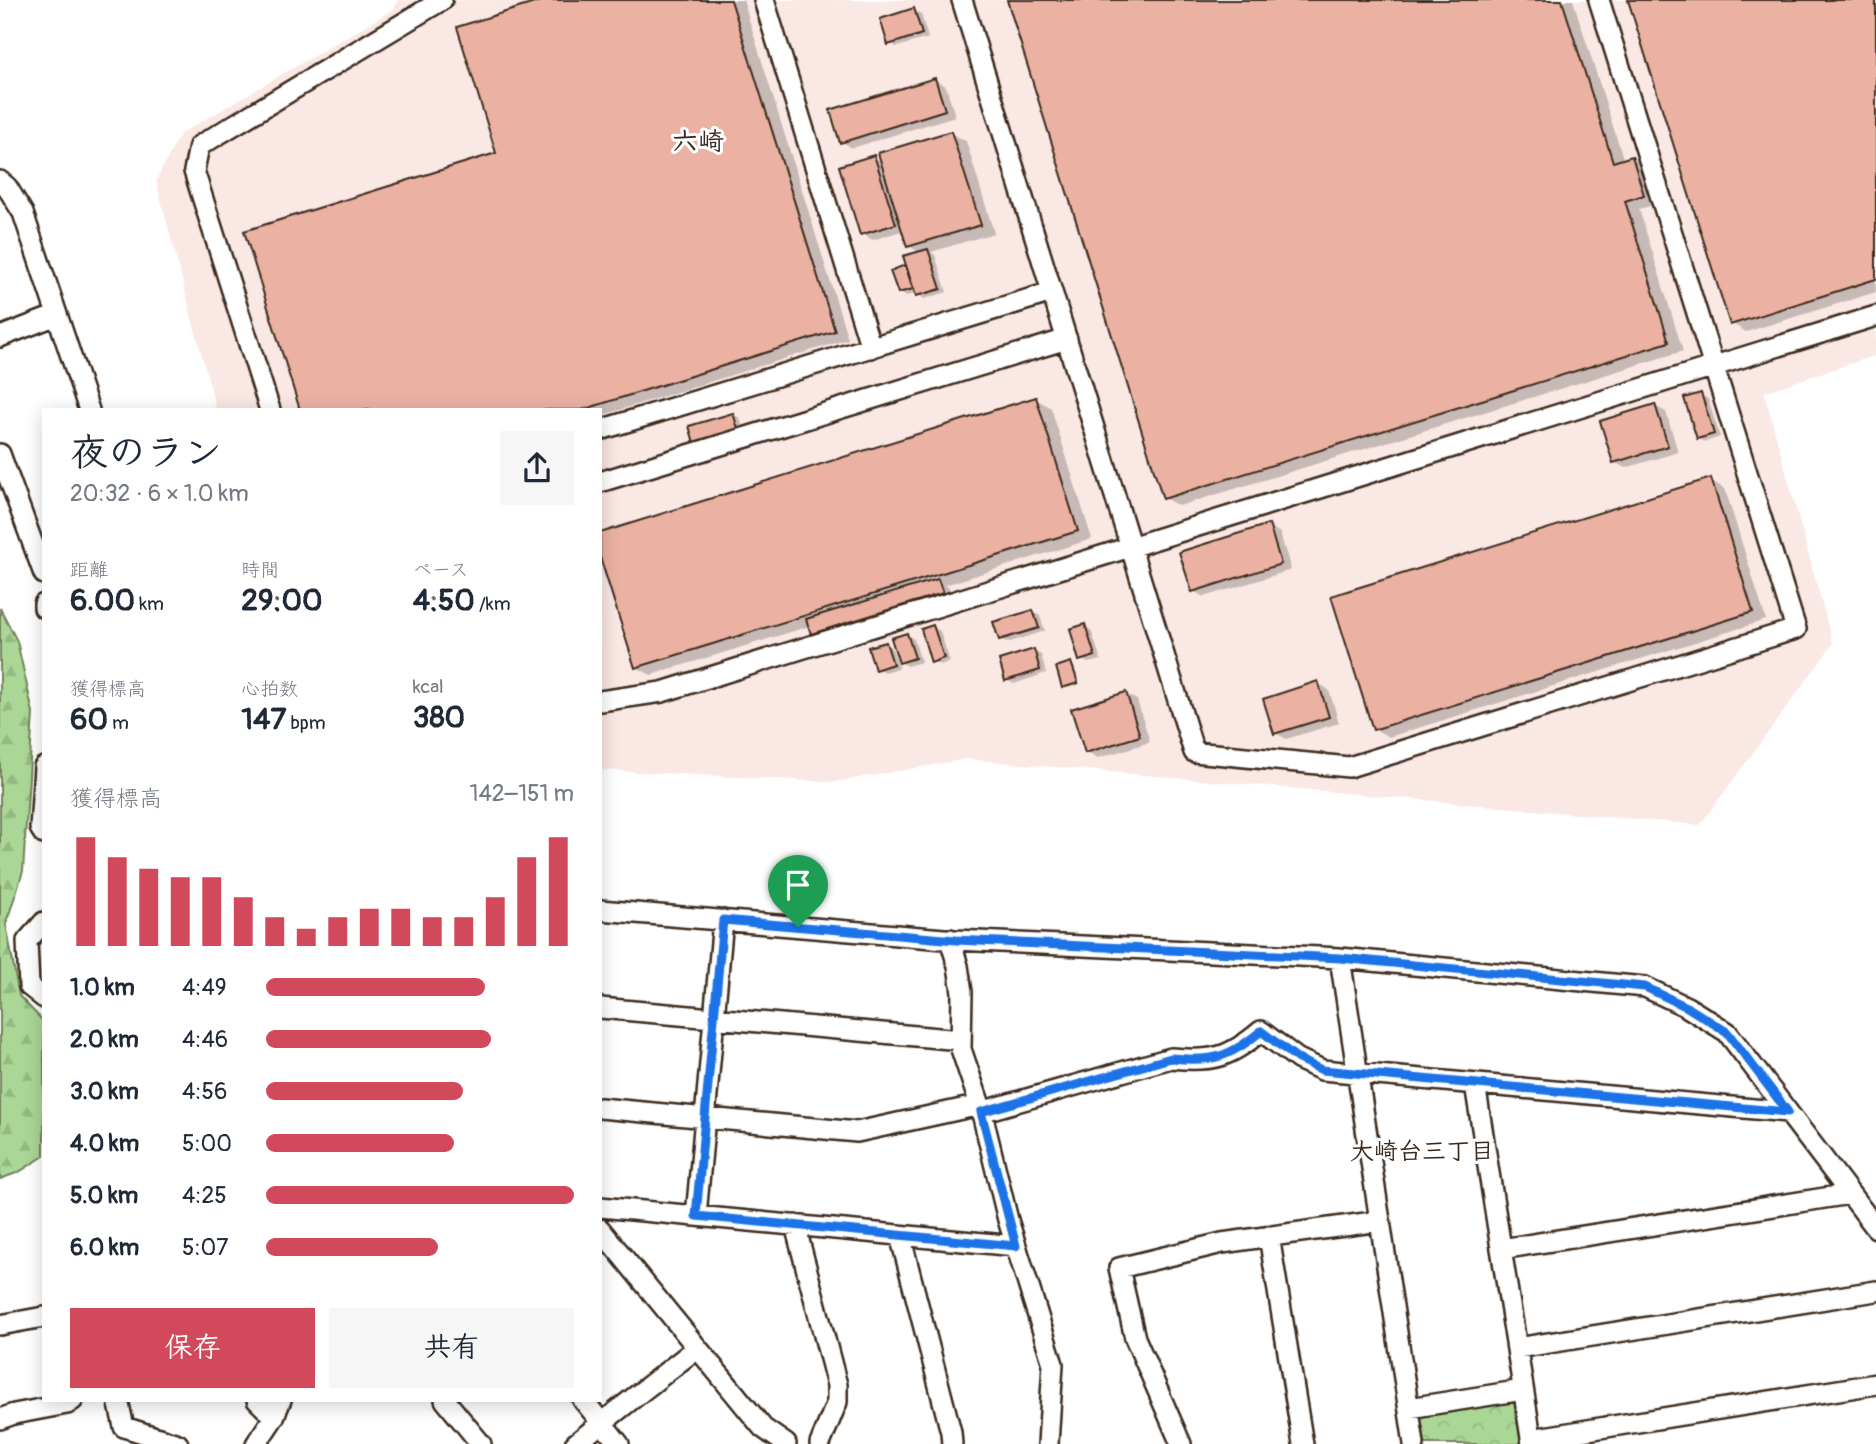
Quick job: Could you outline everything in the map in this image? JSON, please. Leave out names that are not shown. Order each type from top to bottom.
[{"type":"street","points":[[269,408],[194,171],[199,146],[442,0]]},
{"type":"street","points":[[764,0],[871,348]]},
{"type":"street","points":[[962,0],[1194,752],[1349,767],[1796,629],[1599,0]]},
{"type":"street","points":[[0,181],[7,187],[23,213],[88,408]]},
{"type":"street","points":[[602,429],[1052,292]]},
{"type":"street","points":[[0,337],[57,316]]},
{"type":"street","points":[[602,701],[662,692],[1876,316]]},
{"type":"street","points":[[602,481],[1067,339]]},
{"type":"street","points":[[0,454],[42,569]]},
{"type":"street","points":[[42,798],[42,831]]},
{"type":"street","points":[[602,910],[950,939],[1340,958],[1645,987],[1687,1007],[1727,1032],[1876,1228]]},
{"type":"street","points":[[696,1216],[723,920]]},
{"type":"street","points":[[42,924],[27,942],[29,986],[42,996]]},
{"type":"street","points":[[950,939],[962,992],[961,1049],[981,1108],[1016,1246],[1053,1364],[1048,1444]]},
{"type":"street","points":[[1340,958],[1414,1444]]},
{"type":"street","points":[[602,1008],[961,1040]]},
{"type":"street","points":[[602,1108],[857,1132],[981,1108],[1171,1058],[1195,1060],[1223,1057],[1243,1046],[1261,1031],[1298,1059],[1322,1070],[1788,1112]]},
{"type":"street","points":[[1475,1084],[1532,1441],[1876,1384]]},
{"type":"street","points":[[1501,1249],[1850,1194]]},
{"type":"street","points":[[602,1207],[1016,1246]]},
{"type":"street","points":[[1181,1444],[1135,1338],[1119,1268],[1222,1243],[1380,1220]]},
{"type":"street","points":[[795,1225],[837,1385],[837,1402],[820,1444]]},
{"type":"street","points":[[602,1231],[763,1428],[786,1444]]},
{"type":"street","points":[[900,1235],[952,1444]]},
{"type":"street","points":[[1269,1236],[1303,1444]]},
{"type":"street","points":[[1517,1348],[1876,1291]]},
{"type":"street","points":[[0,1325],[42,1317]]},
{"type":"street","points":[[575,1444],[697,1348]]},
{"type":"street","points":[[1409,1408],[1523,1390]]},
{"type":"street","points":[[0,1419],[70,1402]]},
{"type":"street","points":[[118,1402],[124,1427],[178,1444]]},
{"type":"street","points":[[256,1444],[278,1409],[262,1402]]},
{"type":"street","points":[[447,1402],[481,1444]]},
{"type":"street","points":[[585,1402],[620,1444]]},
{"type":"shaded area","points":[[398,0],[1876,0],[1876,355],[1764,392],[1833,644],[1700,825],[967,759],[835,782],[602,770],[602,408],[216,408],[156,181],[180,134],[394,9]]},
{"type":"green space","points":[[0,608],[17,641],[33,713],[23,871],[6,924],[19,996],[42,1020],[42,1157],[19,1172],[0,1179]]},
{"type":"green space","points":[[1509,1397],[1522,1410],[1526,1444],[1425,1444],[1421,1420],[1425,1412]]},
{"type":"building","points":[[544,0],[731,0],[835,331],[588,408],[299,408],[244,231],[496,153],[457,27]]},
{"type":"building","points":[[1007,0],[1562,0],[1613,162],[1632,156],[1644,195],[1625,201],[1669,342],[1163,499]]},
{"type":"building","points":[[1628,0],[1876,0],[1876,279],[1730,325]]},
{"type":"building","points":[[914,8],[922,34],[888,45],[880,19]]},
{"type":"building","points":[[935,78],[945,110],[840,143],[830,110]]},
{"type":"building","points":[[951,131],[981,225],[907,247],[878,153]]},
{"type":"building","points":[[874,155],[896,224],[860,235],[839,166]]},
{"type":"building","points":[[928,249],[941,289],[916,296],[903,256]]},
{"type":"building","points":[[905,265],[913,289],[898,293],[890,271]]},
{"type":"building","points":[[1701,393],[1714,434],[1697,439],[1684,398]]},
{"type":"building","points":[[1036,397],[1078,531],[635,668],[602,563],[602,532]]},
{"type":"building","points":[[1655,404],[1668,446],[1613,463],[1600,421]]},
{"type":"building","points":[[733,413],[740,435],[696,449],[689,426]]},
{"type":"building","points":[[1711,478],[1753,612],[1373,730],[1331,596]]},
{"type":"building","points":[[1269,524],[1281,564],[1192,592],[1179,552]]},
{"type":"building","points":[[938,579],[943,593],[811,634],[806,619]]},
{"type":"building","points":[[1033,610],[1039,628],[999,640],[993,622]]},
{"type":"building","points":[[1085,624],[1095,656],[1079,661],[1070,629]]},
{"type":"building","points":[[933,625],[944,658],[931,663],[921,629]]},
{"type":"building","points":[[907,633],[915,658],[899,663],[891,638]]},
{"type":"building","points":[[886,642],[893,664],[875,670],[868,647]]},
{"type":"building","points":[[1034,649],[1040,670],[1005,681],[999,660]]},
{"type":"building","points":[[1071,662],[1078,683],[1062,688],[1056,667]]},
{"type":"building","points":[[1318,681],[1329,717],[1274,734],[1263,699]]},
{"type":"building","points":[[1126,692],[1140,736],[1085,753],[1071,709]]},
{"type":"district","name":"六崎","points":[[698,141]]},
{"type":"district","name":"大崎台三丁目","points":[[1422,1151]]},
{"type":"route","points":[[723,920],[798,927],[956,940],[1340,958],[1645,987],[1687,1007],[1727,1032],[1788,1112],[1322,1070],[1298,1059],[1261,1031],[1243,1046],[1223,1057],[1195,1060],[1171,1058],[981,1112],[1016,1246],[696,1216],[723,920]]}]
